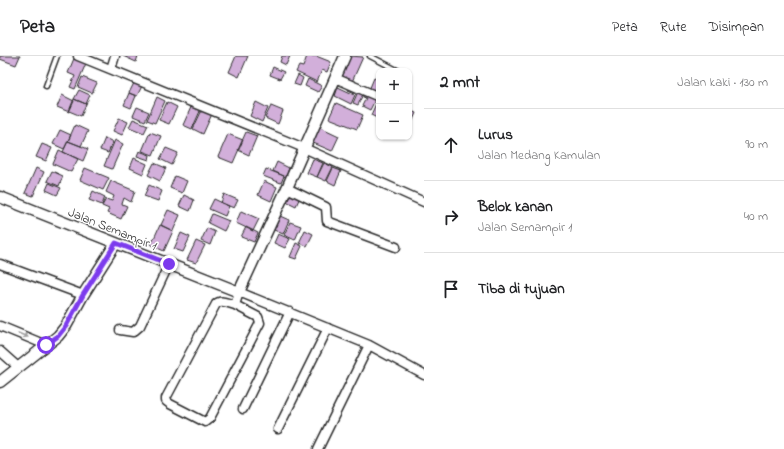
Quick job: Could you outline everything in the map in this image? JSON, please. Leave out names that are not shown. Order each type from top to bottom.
[{"type":"street","points":[[78,56],[304,148],[424,202]]},
{"type":"street","points":[[111,69],[115,56]]},
{"type":"street","points":[[235,305],[239,292],[345,56]]},
{"type":"street","points":[[335,78],[376,96]]},
{"type":"street","points":[[287,188],[326,207],[327,221],[396,247]]},
{"type":"street","name":"Jalan Semampir 1","points":[[0,197],[239,292]]},
{"type":"street","points":[[0,382],[58,336],[66,326],[83,295],[116,243]]},
{"type":"street","points":[[0,264],[83,295]]},
{"type":"street","points":[[120,330],[133,332],[140,326],[169,264]]},
{"type":"street","points":[[239,292],[368,345],[424,374]]},
{"type":"street","points":[[218,302],[222,302],[235,305],[258,318],[260,322],[210,418],[204,422],[170,404],[166,401],[166,398],[216,304],[218,302]]},
{"type":"street","points":[[243,409],[290,312]]},
{"type":"street","points":[[0,326],[46,345]]},
{"type":"street","points":[[278,429],[328,328]]},
{"type":"street","points":[[318,449],[368,345]]},
{"type":"street","points":[[0,351],[18,367]]},
{"type":"lane","points":[[46,86],[57,56]]},
{"type":"lane","points":[[370,56],[393,68]]},
{"type":"building","points":[[0,56],[20,56],[16,65],[0,59]]},
{"type":"building","points":[[75,56],[87,61],[75,89],[70,87],[75,76],[68,73]]},
{"type":"building","points":[[123,56],[138,56],[136,62]]},
{"type":"building","points":[[236,56],[248,56],[239,77],[229,72]]},
{"type":"building","points":[[282,56],[290,56],[286,65],[280,62]]},
{"type":"building","points":[[307,56],[316,56],[331,62],[327,72],[322,70],[317,82],[296,72],[299,66],[303,67]]},
{"type":"building","points":[[350,56],[363,57],[351,84],[339,79]]},
{"type":"building","points":[[273,67],[284,72],[280,79],[270,75]]},
{"type":"building","points":[[298,75],[303,78],[300,86],[294,84]]},
{"type":"building","points":[[82,77],[97,83],[92,93],[78,87]]},
{"type":"building","points":[[374,78],[376,79],[376,93],[369,90]]},
{"type":"building","points":[[308,79],[322,86],[318,92],[305,86]]},
{"type":"building","points":[[135,81],[143,84],[137,96],[129,93]]},
{"type":"building","points":[[349,86],[364,92],[358,105],[353,103],[357,94],[348,90]]},
{"type":"building","points":[[338,87],[355,95],[351,104],[335,96]]},
{"type":"building","points":[[79,90],[90,95],[86,104],[74,99]]},
{"type":"building","points":[[129,93],[136,96],[131,108],[124,105]]},
{"type":"building","points":[[365,93],[376,98],[370,110],[362,106],[366,98],[363,97]]},
{"type":"building","points":[[62,95],[74,101],[69,112],[57,107]]},
{"type":"building","points":[[157,97],[165,101],[155,123],[147,120]]},
{"type":"building","points":[[74,99],[86,104],[81,116],[69,111]]},
{"type":"building","points":[[167,102],[177,107],[169,124],[159,120]]},
{"type":"building","points":[[256,102],[268,108],[262,122],[250,116]]},
{"type":"building","points":[[336,103],[363,115],[357,129],[329,118]]},
{"type":"building","points":[[376,104],[376,118],[371,115]]},
{"type":"building","points":[[192,105],[201,109],[192,129],[183,125]]},
{"type":"building","points":[[271,106],[283,111],[278,124],[265,118]]},
{"type":"building","points":[[137,107],[149,112],[145,121],[133,116]]},
{"type":"building","points":[[202,110],[212,114],[203,134],[193,129]]},
{"type":"building","points":[[412,111],[416,113],[412,122]]},
{"type":"building","points":[[119,118],[128,122],[122,135],[113,131]]},
{"type":"building","points":[[133,119],[148,125],[144,133],[129,127]]},
{"type":"building","points":[[75,125],[88,131],[81,146],[68,141]]},
{"type":"building","points":[[318,126],[339,136],[332,151],[311,142]]},
{"type":"building","points":[[60,130],[71,135],[64,149],[53,144]]},
{"type":"building","points":[[150,132],[161,136],[153,155],[142,151]]},
{"type":"building","points":[[246,132],[257,136],[249,155],[238,150]]},
{"type":"building","points":[[228,134],[243,140],[233,163],[218,157]]},
{"type":"building","points":[[105,138],[113,142],[108,153],[100,150]]},
{"type":"building","points":[[115,140],[123,144],[112,169],[104,166]]},
{"type":"building","points":[[68,141],[88,149],[83,161],[63,152]]},
{"type":"building","points":[[42,144],[52,148],[46,161],[36,157]]},
{"type":"building","points":[[166,148],[178,153],[172,165],[160,159]]},
{"type":"building","points":[[59,150],[78,159],[71,172],[53,164]]},
{"type":"building","points":[[139,151],[150,155],[149,160],[137,156]]},
{"type":"building","points":[[134,158],[147,164],[143,174],[130,168]]},
{"type":"building","points":[[313,159],[323,163],[317,177],[307,173]]},
{"type":"building","points":[[277,162],[289,168],[286,177],[273,171]]},
{"type":"building","points":[[154,163],[166,168],[160,181],[148,175]]},
{"type":"building","points":[[324,163],[333,167],[326,181],[317,177]]},
{"type":"building","points":[[36,168],[44,172],[33,196],[25,193]]},
{"type":"building","points":[[85,168],[109,178],[103,190],[80,180]]},
{"type":"building","points":[[333,168],[341,171],[335,185],[327,181]]},
{"type":"building","points":[[266,169],[284,176],[281,183],[263,176]]},
{"type":"building","points":[[52,171],[63,176],[59,186],[47,181]]},
{"type":"building","points":[[175,176],[187,181],[182,193],[170,188]]},
{"type":"building","points":[[111,181],[135,191],[131,202],[124,198],[122,204],[127,206],[121,219],[107,213],[109,209],[102,206],[106,199],[112,201],[114,196],[106,192]]},
{"type":"building","points":[[264,181],[277,187],[271,201],[258,195]]},
{"type":"building","points":[[49,183],[61,188],[57,195],[46,190]]},
{"type":"building","points":[[149,185],[162,191],[158,201],[144,196]]},
{"type":"building","points":[[93,191],[105,197],[102,205],[89,200]]},
{"type":"building","points":[[290,192],[300,197],[296,206],[286,201]]},
{"type":"building","points":[[224,194],[238,200],[234,208],[221,203]]},
{"type":"building","points":[[184,195],[194,200],[190,211],[179,206]]},
{"type":"building","points":[[214,199],[229,206],[225,216],[209,209]]},
{"type":"building","points":[[168,210],[180,215],[173,231],[161,225]]},
{"type":"building","points":[[241,211],[259,219],[253,231],[236,223]]},
{"type":"building","points":[[212,214],[229,221],[224,231],[208,223]]},
{"type":"building","points":[[280,216],[289,220],[283,234],[274,230]]},
{"type":"building","points":[[290,222],[301,226],[295,240],[284,235]]},
{"type":"building","points":[[160,225],[173,231],[164,251],[151,245]]},
{"type":"building","points":[[246,227],[258,233],[254,242],[241,237]]},
{"type":"building","points":[[207,228],[215,232],[210,245],[201,241]]},
{"type":"building","points":[[305,230],[313,234],[307,246],[299,243]]},
{"type":"building","points":[[181,233],[190,237],[183,252],[174,249]]},
{"type":"building","points":[[278,234],[290,239],[285,248],[274,243]]},
{"type":"building","points":[[196,241],[205,245],[196,263],[187,260]]},
{"type":"building","points":[[296,243],[302,246],[296,259],[290,257]]},
{"type":"route","points":[[46,345],[58,336],[66,326],[83,295],[116,243],[169,264]]}]
